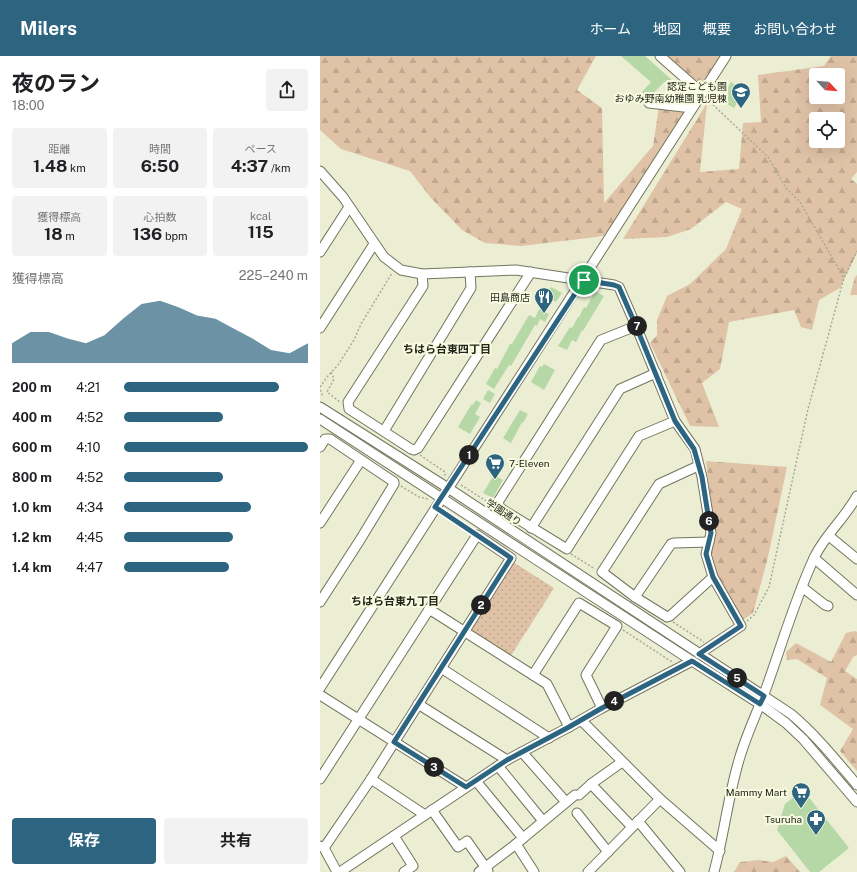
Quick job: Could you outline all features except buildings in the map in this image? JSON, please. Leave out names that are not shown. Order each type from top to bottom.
[{"type":"street","points":[[660,56],[702,93]]},
{"type":"street","points":[[320,688],[448,488],[449,479],[584,280],[726,56]]},
{"type":"street","points":[[649,103],[692,108]]},
{"type":"street","points":[[320,172],[343,196],[384,257],[396,267],[409,272],[422,274],[516,270],[584,280],[619,287],[675,421],[694,449],[702,477],[711,533],[706,554],[713,577],[741,626],[699,654]]},
{"type":"street","points":[[320,252],[349,207]]},
{"type":"street","points":[[320,328],[374,244]]},
{"type":"street","points":[[384,431],[471,288],[470,272]]},
{"type":"street","points":[[422,274],[423,286],[348,402],[349,409],[414,450],[418,448],[531,272]]},
{"type":"street","points":[[636,326],[602,340],[498,502],[500,508],[567,549],[640,436],[675,421]]},
{"type":"street","points":[[531,528],[620,389],[656,373]]},
{"type":"street","name":"学園通り","points":[[320,407],[448,488],[676,638],[762,700]]},
{"type":"street","points":[[320,419],[692,661],[762,700],[791,714],[809,730],[857,785]]},
{"type":"street","points":[[320,447],[326,438],[330,439],[394,482],[360,540],[320,602]]},
{"type":"street","points":[[320,523],[361,460]]},
{"type":"street","points":[[698,466],[659,484],[602,572],[635,597],[667,617],[670,616],[713,577]]},
{"type":"street","points":[[857,488],[857,493]]},
{"type":"street","points":[[714,872],[720,851],[728,802],[740,758],[802,587],[814,558],[857,496]]},
{"type":"street","points":[[320,779],[477,535],[511,558],[371,779],[322,847],[337,872]]},
{"type":"street","points":[[829,536],[857,559]]},
{"type":"street","points":[[635,597],[671,544],[674,542],[709,542]]},
{"type":"street","points":[[814,558],[857,594]]},
{"type":"street","points":[[802,587],[825,606],[828,606]]},
{"type":"street","points":[[533,675],[579,603],[617,626],[586,675],[602,708]]},
{"type":"street","points":[[429,609],[547,684],[569,727]]},
{"type":"street","points":[[340,872],[507,760],[692,661]]},
{"type":"street","points":[[441,668],[549,738]]},
{"type":"street","points":[[320,694],[466,787]]},
{"type":"street","points":[[762,700],[803,739],[857,802]]},
{"type":"street","points":[[418,704],[507,760]]},
{"type":"street","points":[[581,720],[660,800],[720,851]]},
{"type":"street","points":[[522,752],[566,802]]},
{"type":"street","points":[[371,779],[428,812],[458,847],[466,841],[484,870],[566,802],[622,762]]},
{"type":"street","points":[[498,766],[543,821]]},
{"type":"street","points":[[476,781],[520,841],[534,872]]},
{"type":"street","points":[[591,784],[635,824],[680,872]]},
{"type":"street","points":[[588,872],[660,800]]},
{"type":"street","points":[[577,813],[608,852]]},
{"type":"street","points":[[394,836],[414,866],[404,872]]},
{"type":"path","points":[[702,93],[768,157],[786,188],[800,202],[844,278]]},
{"type":"path","points":[[741,626],[754,615],[769,587],[808,409],[844,278],[857,251]]},
{"type":"path","points":[[321,386],[338,365],[354,340],[360,324],[396,267]]},
{"type":"path","points":[[331,372],[334,379],[327,392],[343,404],[349,406]]},
{"type":"path","points":[[320,390],[322,392],[322,397]]},
{"type":"path","points":[[414,450],[416,453],[444,472],[449,479],[490,504],[499,505]]},
{"type":"path","points":[[394,484],[399,484],[419,497],[428,500]]},
{"type":"path","points":[[435,507],[477,535]]},
{"type":"path","points":[[567,549],[569,553],[602,572]]},
{"type":"path","points":[[667,617],[710,646]]},
{"type":"path","points":[[617,626],[680,667]]},
{"type":"green space","points":[[320,56],[596,56],[577,90],[602,108],[604,203],[653,146],[659,107],[686,109],[611,234],[521,246],[485,243],[462,230],[431,198],[410,171],[341,149],[320,130]]},
{"type":"green space","points":[[665,56],[721,56],[702,85]]},
{"type":"green space","points":[[831,56],[857,56],[857,172],[851,179],[857,184],[857,253],[840,288],[819,300],[812,330],[801,327],[794,310],[729,322],[720,369],[702,383],[719,427],[690,426],[650,343],[657,335],[657,320],[667,296],[690,284],[726,249],[742,209],[726,202],[691,229],[667,237],[623,239],[707,103],[700,172],[739,169],[743,123],[761,122],[758,75],[809,68],[809,104],[845,104],[845,68],[809,68],[824,66]]},
{"type":"green space","points":[[857,275],[857,295],[850,295],[855,277]]},
{"type":"green space","points":[[706,461],[787,467],[768,557],[753,613],[741,621],[716,578],[710,554],[715,533]]},
{"type":"green space","points":[[513,562],[554,588],[512,654],[509,655],[471,631],[471,627]]},
{"type":"green space","points":[[857,632],[857,655],[853,657],[845,671],[857,679],[857,771],[840,751],[853,729],[820,705],[827,678],[797,659],[787,660],[786,652],[796,643],[831,662],[846,633]]},
{"type":"green space","points":[[786,856],[800,872],[734,872],[740,862],[759,860],[773,862]]},
{"type":"place","name":"認定こども園 おゆみ野南幼稚園 乳児棟","points":[[741,109]]},
{"type":"place","name":"田島商店","points":[[544,314]]},
{"type":"place","name":"7-Eleven","points":[[495,480]]},
{"type":"place","name":"Mammy Mart","points":[[801,809]]},
{"type":"place","name":"Tsuruha","points":[[816,836]]},
{"type":"district","name":"ちはら台東四丁目","points":[[447,349]]},
{"type":"district","name":"ちはら台東九丁目","points":[[395,601]]},
{"type":"route","points":[[584,280],[619,287],[675,421],[694,449],[702,477],[711,533],[706,554],[713,577],[741,626],[699,654],[764,696],[760,704],[692,661],[507,760],[466,787],[394,742],[511,558],[435,507],[584,280]]}]
